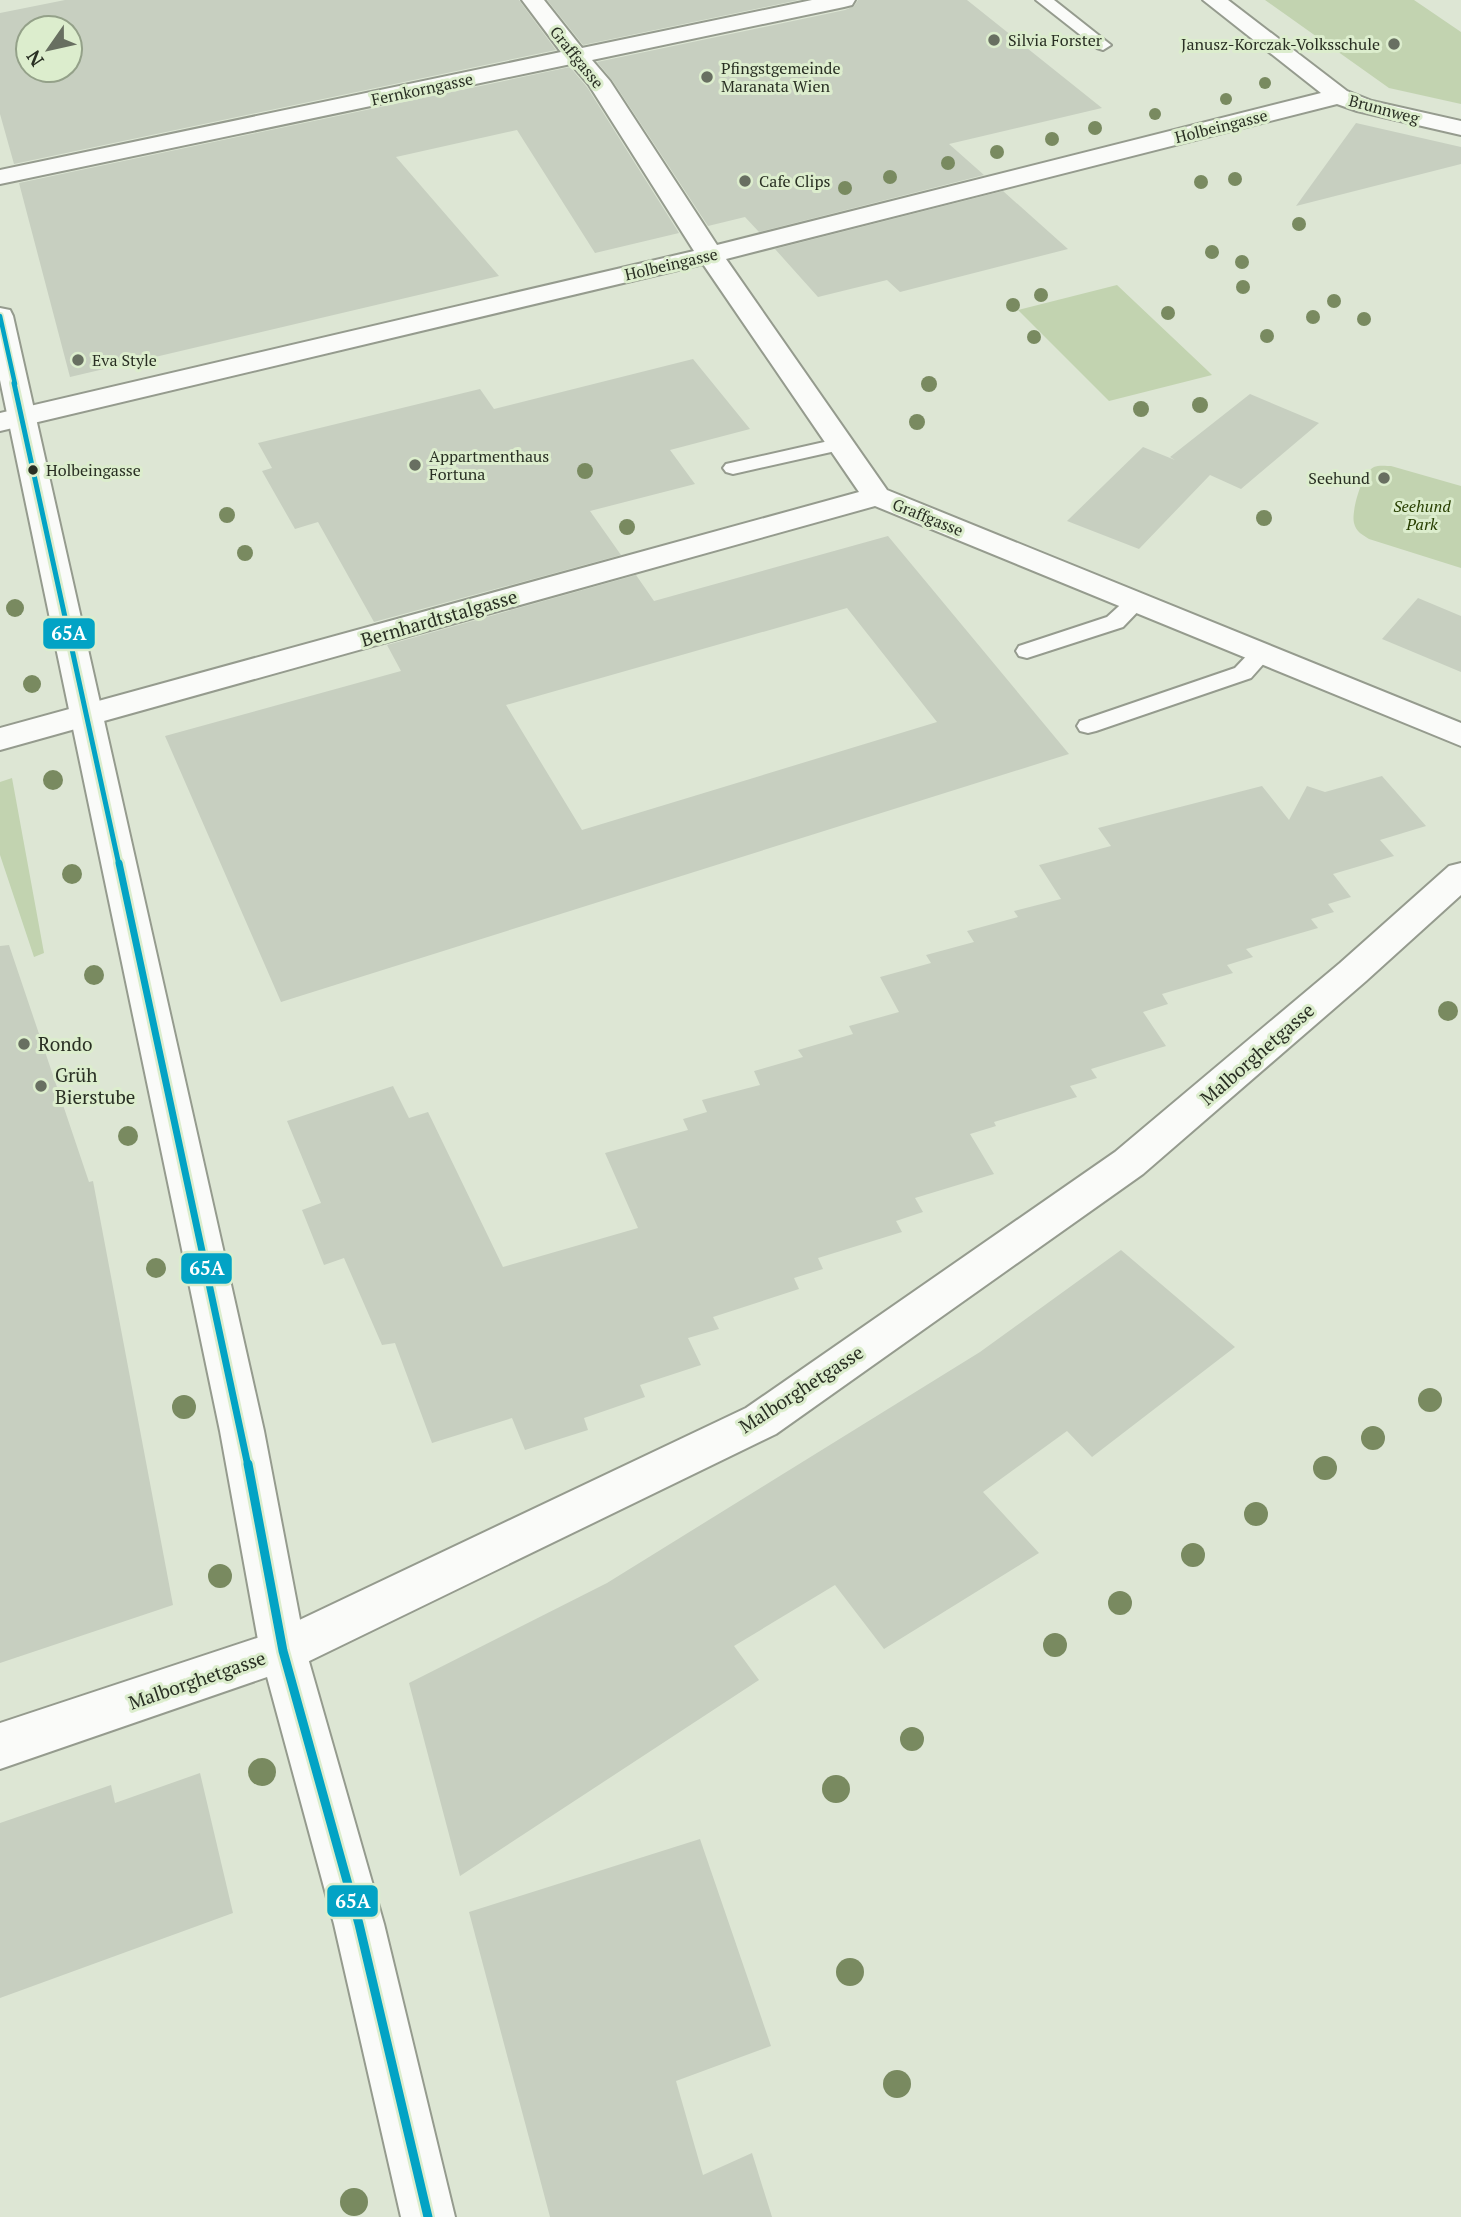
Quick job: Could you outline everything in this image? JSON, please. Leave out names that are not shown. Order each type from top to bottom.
[{"type":"street","name":"Graffgasse","points":[[533,0],[555,32],[598,81],[710,255],[877,496],[1461,735]]},
{"type":"street","name":"Fernkorngasse","points":[[0,177],[844,0]]},
{"type":"street","name":"Brunnweg","points":[[1214,0],[1339,96],[1365,106],[1461,128]]},
{"type":"street","name":"Holbeingasse","points":[[11,420],[710,255],[1339,96]]},
{"type":"street","points":[[0,316],[11,420],[86,716],[240,1418],[283,1651],[359,1924],[428,2217]]},
{"type":"street","name":"Bernhardtstalgasse","points":[[0,739],[877,496]]},
{"type":"street","name":"Malborghetgasse","points":[[0,1746],[283,1651],[761,1421],[1129,1163],[1461,875]]},
{"type":"lane","points":[[1044,0],[1103,45]]},
{"type":"lane","points":[[733,468],[842,444]]},
{"type":"lane","points":[[1027,651],[1115,622],[1136,602]]},
{"type":"lane","points":[[1088,726],[1243,673],[1262,653]]},
{"type":"green space","name":"Janusz-Korczak-Volksschule","points":[[1265,0],[1414,0],[1461,32],[1461,104],[1389,88]]},
{"type":"green space","points":[[1117,285],[1212,375],[1109,401],[1018,310]]},
{"type":"green space","name":"Seehund Park","points":[[1391,466],[1461,486],[1461,568],[1369,539],[1356,529],[1354,510],[1365,476],[1374,467]]},
{"type":"green space","points":[[12,778],[44,953],[34,957],[0,855],[0,782]]},
{"type":"building","points":[[65,0],[519,0],[556,50],[14,164],[0,114],[0,13]]},
{"type":"building","points":[[547,0],[799,0],[583,45]]},
{"type":"building","points":[[858,0],[967,0],[1102,108],[949,144],[984,175],[759,232],[745,217],[708,226],[612,80],[597,62],[845,10],[854,6]]},
{"type":"building","points":[[570,67],[587,87],[679,233],[595,253],[517,130],[396,157],[499,276],[70,377],[19,183]]},
{"type":"building","points":[[1356,123],[1461,147],[1461,164],[1296,206]]},
{"type":"building","points":[[1003,191],[1068,249],[900,292],[887,280],[818,297],[775,249]]},
{"type":"building","name":"Appartmenthaus Fortuna","points":[[693,359],[750,429],[670,450],[695,484],[590,511],[621,555],[374,622],[318,522],[295,529],[262,471],[272,468],[258,443],[480,389],[494,409]]},
{"type":"building","points":[[1250,394],[1319,423],[1241,489],[1210,475],[1139,549],[1067,521],[1143,447],[1175,460],[1170,457]]},
{"type":"building","points":[[888,536],[1069,754],[281,1002],[165,736],[401,671],[387,645],[636,575],[654,601]],"holes":[[[847,608],[937,722],[582,830],[506,705]]]},
{"type":"building","points":[[1418,598],[1461,616],[1461,672],[1382,639]]},
{"type":"building","points":[[1382,776],[1426,826],[1380,840],[1394,856],[1333,874],[1351,897],[1328,904],[1334,912],[1311,919],[1318,928],[1246,949],[1253,957],[1227,965],[1233,973],[1162,994],[1168,1004],[1143,1012],[1166,1046],[1091,1069],[1097,1078],[1070,1086],[1077,1097],[994,1122],[996,1126],[970,1134],[994,1174],[915,1198],[923,1212],[896,1221],[902,1232],[818,1258],[823,1269],[794,1278],[799,1289],[713,1317],[719,1329],[688,1338],[701,1365],[640,1385],[645,1397],[584,1418],[588,1430],[525,1450],[512,1418],[432,1443],[395,1343],[382,1345],[344,1258],[324,1265],[302,1210],[321,1203],[287,1121],[393,1086],[409,1118],[428,1112],[503,1267],[638,1228],[605,1153],[688,1130],[683,1119],[707,1112],[702,1100],[760,1085],[754,1071],[803,1057],[798,1050],[853,1034],[849,1026],[899,1012],[880,977],[931,963],[926,955],[974,942],[967,931],[1018,917],[1014,911],[1061,899],[1039,865],[1111,846],[1098,828],[1262,786],[1289,820],[1307,786],[1325,792]]},
{"type":"building","points":[[9,945],[89,1182],[93,1181],[173,1605],[0,1663],[0,946]]},
{"type":"building","points":[[1121,1250],[1235,1347],[1092,1457],[1067,1431],[983,1492],[1039,1553],[884,1649],[835,1585],[734,1646],[759,1680],[460,1876],[409,1683],[607,1583],[980,1352]]},
{"type":"building","points":[[200,1773],[233,1913],[0,1998],[0,1823],[111,1785],[115,1803]]},
{"type":"building","points":[[700,1839],[771,2046],[676,2081],[703,2175],[752,2153],[772,2217],[550,2217],[469,1912]]},
{"type":"transit line","name":"65A","points":[[0,316],[242,1431],[283,1651],[359,1924],[428,2217]]},
{"type":"place","name":"Silvia Forster","points":[[994,40]]},
{"type":"place","name":"Janusz-Korczak-Volksschule","points":[[1394,44]]},
{"type":"place","name":"Pfingstgemeinde Maranata Wien","points":[[707,77]]},
{"type":"place","name":"Cafe Clips","points":[[745,181]]},
{"type":"place","name":"Eva Style","points":[[78,360]]},
{"type":"place","name":"Appartmenthaus Fortuna","points":[[415,465]]},
{"type":"place","name":"Holbeingasse","points":[[33,470]]},
{"type":"place","name":"Seehund","points":[[1384,478]]},
{"type":"place","name":"Rondo","points":[[24,1044]]},
{"type":"place","name":"Grüh Bierstube","points":[[41,1086]]}]
